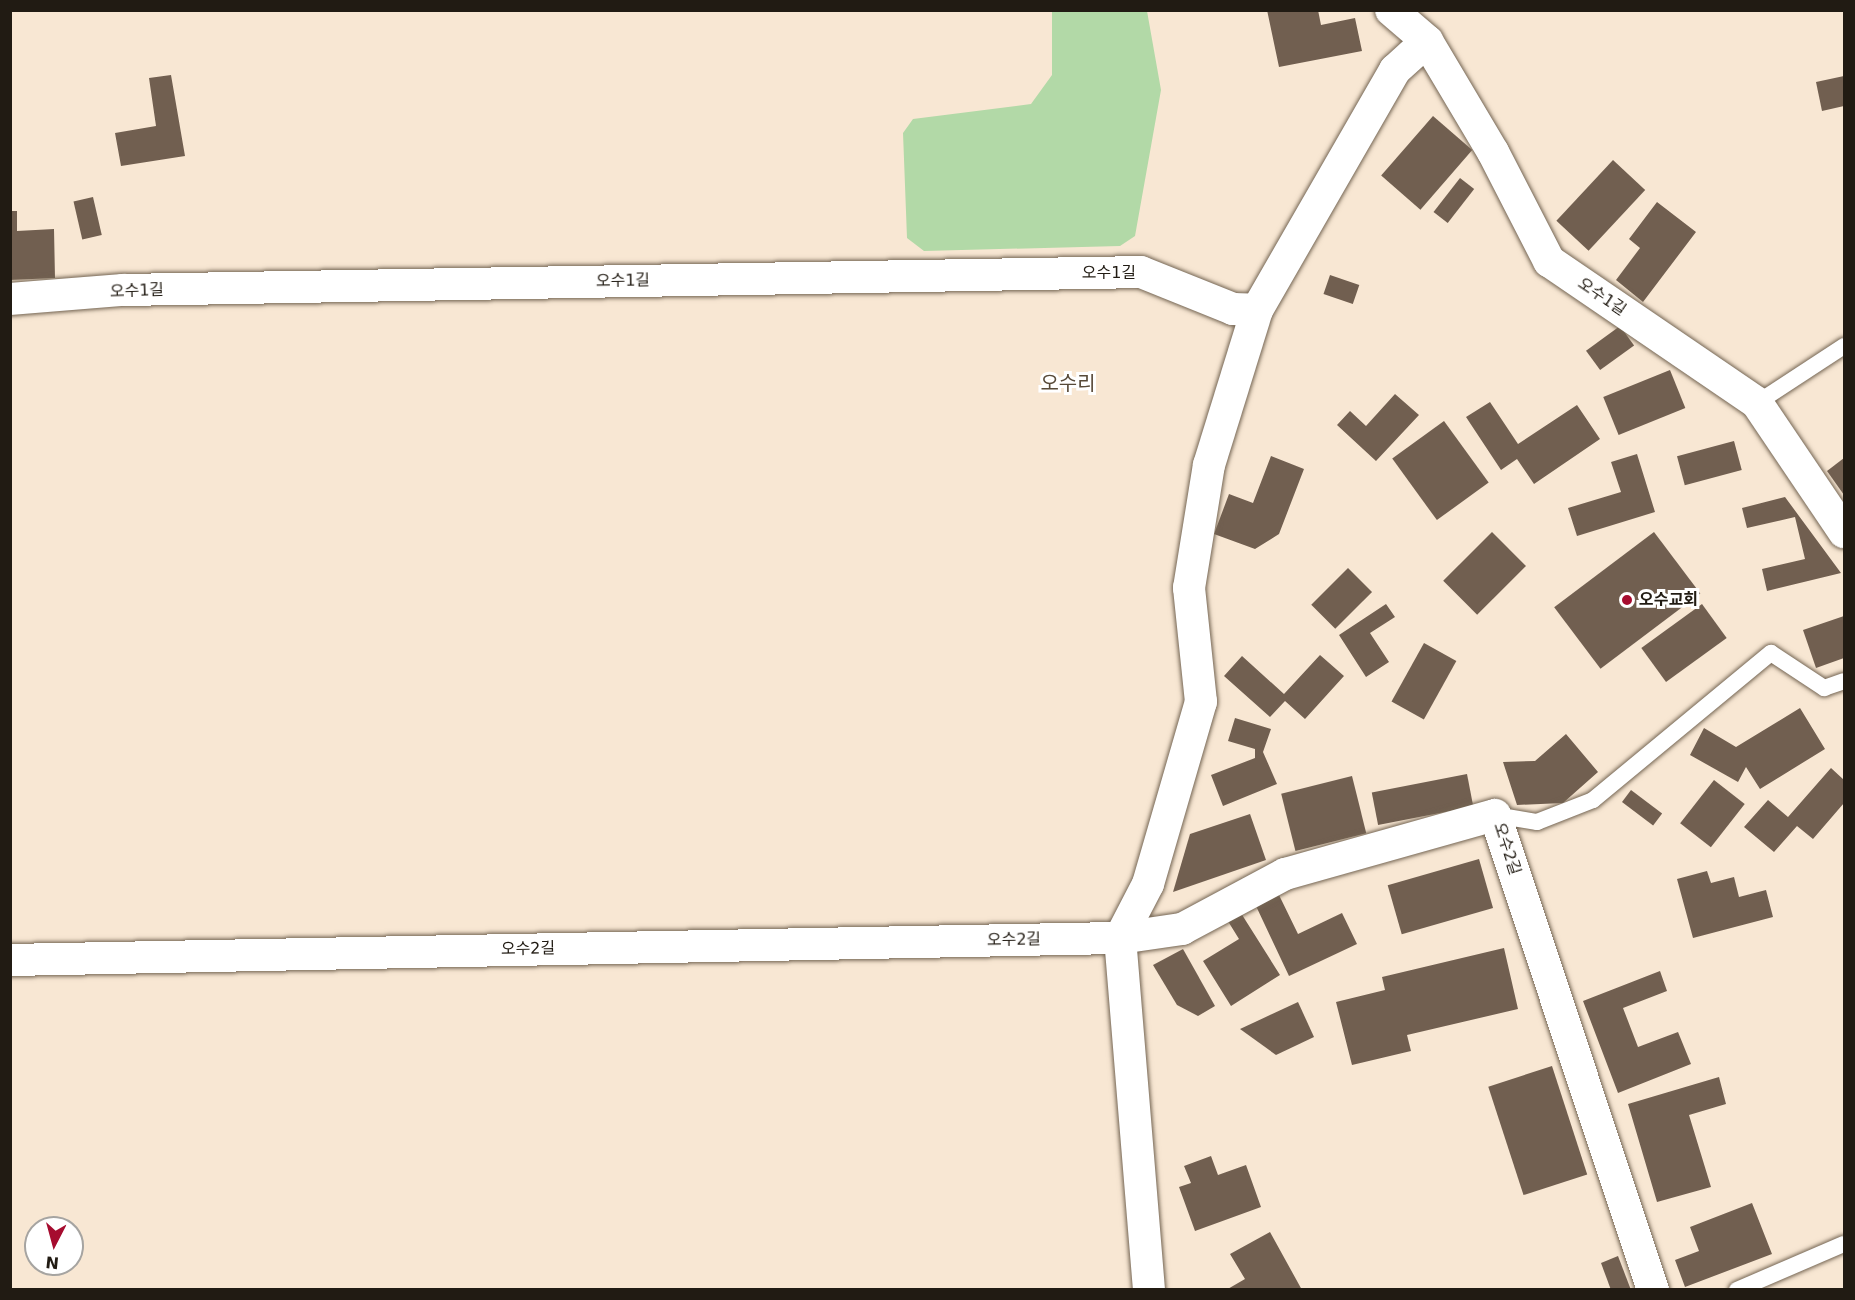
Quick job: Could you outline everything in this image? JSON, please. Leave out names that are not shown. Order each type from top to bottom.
[{"type":"street","name":"오수1길","points":[[1391,10],[1427,41],[1493,152],[1549,261],[1757,403],[1845,532]]},
{"type":"street","points":[[1149,1290],[1120,938],[1148,884],[1201,702],[1189,588],[1209,465],[1257,310],[1395,70],[1427,41]]},
{"type":"street","name":"오수1길","points":[[10,299],[135,290],[1141,272],[1233,309],[1257,310]]},
{"type":"street","name":"오수2길","points":[[10,960],[1120,938],[1182,929],[1285,874],[1495,814],[1653,1290]]},
{"type":"lane","points":[[1757,403],[1845,346]]},
{"type":"lane","points":[[1495,814],[1537,822],[1593,800],[1771,653],[1824,688],[1845,681]]},
{"type":"lane","points":[[1737,1290],[1845,1244]]},
{"type":"green space","points":[[1052,11],[1147,11],[1161,90],[1135,236],[1120,246],[924,251],[907,238],[903,133],[913,119],[1031,104],[1052,75]]},
{"type":"building","points":[[1267,10],[1318,10],[1321,25],[1355,18],[1362,51],[1279,67]]},
{"type":"building","points":[[171,75],[185,156],[121,166],[115,133],[156,126],[149,78]]},
{"type":"building","points":[[1844,76],[1844,106],[1822,111],[1816,82]]},
{"type":"building","points":[[1433,116],[1472,150],[1420,210],[1381,176]]},
{"type":"building","points":[[1613,160],[1645,190],[1589,251],[1556,221]]},
{"type":"building","points":[[1460,178],[1474,189],[1448,223],[1434,212]]},
{"type":"building","points":[[93,197],[102,235],[82,239],[74,201]]},
{"type":"building","points":[[1657,202],[1696,232],[1643,302],[1616,280],[1640,248],[1629,239]]},
{"type":"building","points":[[10,211],[17,211],[17,231],[54,229],[55,278],[10,280]]},
{"type":"building","points":[[1330,275],[1359,285],[1353,304],[1323,294]]},
{"type":"building","points":[[1620,326],[1634,345],[1600,370],[1586,351]]},
{"type":"building","points":[[1670,370],[1685,408],[1619,435],[1603,397]]},
{"type":"building","points":[[1395,394],[1419,415],[1376,461],[1337,425],[1350,411],[1366,426]]},
{"type":"building","points":[[1490,402],[1518,444],[1577,405],[1600,439],[1534,484],[1517,459],[1501,470],[1466,417]]},
{"type":"building","points":[[1444,421],[1489,482],[1437,520],[1392,459]]},
{"type":"building","points":[[1734,441],[1742,470],[1685,485],[1677,456]]},
{"type":"building","points":[[1637,454],[1655,512],[1577,536],[1568,508],[1621,492],[1611,462]]},
{"type":"building","points":[[1271,456],[1304,469],[1279,534],[1255,549],[1214,534],[1229,494],[1253,503]]},
{"type":"building","points":[[1844,458],[1844,495],[1827,471]]},
{"type":"building","points":[[1785,497],[1841,573],[1767,591],[1762,569],[1805,559],[1795,517],[1747,528],[1742,508]]},
{"type":"building","points":[[1492,532],[1526,566],[1477,615],[1443,581]]},
{"type":"building","name":"오수교회","points":[[1654,532],[1700,593],[1601,669],[1554,607]]},
{"type":"building","points":[[1348,568],[1372,592],[1335,629],[1311,605]]},
{"type":"building","points":[[1386,604],[1395,617],[1370,633],[1389,662],[1366,677],[1339,635]]},
{"type":"building","points":[[1702,604],[1727,638],[1666,682],[1641,648]]},
{"type":"building","points":[[1844,616],[1844,658],[1816,668],[1803,630]]},
{"type":"building","points":[[1424,643],[1456,661],[1424,720],[1392,702]]},
{"type":"building","points":[[1320,655],[1344,676],[1305,719],[1285,701],[1270,717],[1224,676],[1242,656],[1284,694]]},
{"type":"building","points":[[1800,708],[1825,749],[1760,789],[1746,767],[1738,782],[1690,755],[1704,728],[1736,747]]},
{"type":"building","points":[[1235,718],[1271,729],[1263,752],[1277,784],[1223,806],[1211,775],[1255,758],[1255,749],[1228,741]]},
{"type":"building","points":[[1566,734],[1598,772],[1563,803],[1517,805],[1503,762],[1535,761]]},
{"type":"building","points":[[1831,768],[1844,780],[1844,803],[1813,839],[1797,826],[1774,852],[1744,827],[1768,800],[1788,817]]},
{"type":"building","points":[[1467,774],[1473,806],[1378,825],[1372,793]]},
{"type":"building","points":[[1352,776],[1366,833],[1295,851],[1281,794]]},
{"type":"building","points":[[1714,780],[1745,804],[1711,847],[1680,823]]},
{"type":"building","points":[[1631,790],[1662,813],[1653,825],[1622,802]]},
{"type":"building","points":[[1250,814],[1266,860],[1173,892],[1190,834]]},
{"type":"building","points":[[1479,859],[1493,908],[1402,934],[1388,885]]},
{"type":"building","points":[[1707,871],[1711,883],[1734,877],[1739,897],[1766,890],[1773,917],[1693,938],[1677,879]]},
{"type":"building","points":[[1279,895],[1298,934],[1342,913],[1357,944],[1289,976],[1256,906]]},
{"type":"building","points":[[1239,910],[1280,975],[1231,1006],[1203,961],[1239,939],[1226,918]]},
{"type":"building","points":[[1504,948],[1518,1009],[1407,1035],[1411,1051],[1352,1065],[1336,1002],[1385,990],[1382,977]]},
{"type":"building","points":[[1183,949],[1215,1006],[1198,1016],[1177,1005],[1153,965]]},
{"type":"building","points":[[1660,971],[1667,991],[1623,1008],[1638,1047],[1678,1032],[1691,1064],[1618,1093],[1583,1001]]},
{"type":"building","points":[[1298,1002],[1314,1037],[1276,1055],[1240,1029]]},
{"type":"building","points":[[1552,1066],[1587,1174],[1524,1195],[1488,1087]]},
{"type":"building","points":[[1719,1077],[1726,1104],[1689,1115],[1711,1187],[1657,1202],[1628,1104]]},
{"type":"building","points":[[1211,1156],[1218,1175],[1246,1165],[1261,1207],[1195,1231],[1179,1187],[1191,1183],[1184,1166]]},
{"type":"building","points":[[1752,1203],[1772,1254],[1685,1287],[1675,1260],[1699,1251],[1690,1227]]},
{"type":"building","points":[[1270,1232],[1302,1290],[1226,1290],[1245,1279],[1230,1254]]},
{"type":"building","points":[[1618,1256],[1631,1290],[1611,1290],[1601,1263]]},
{"type":"place","name":"오수교회","points":[[1627,600]]},
{"type":"district","name":"오수리","points":[[1068,383]]}]
